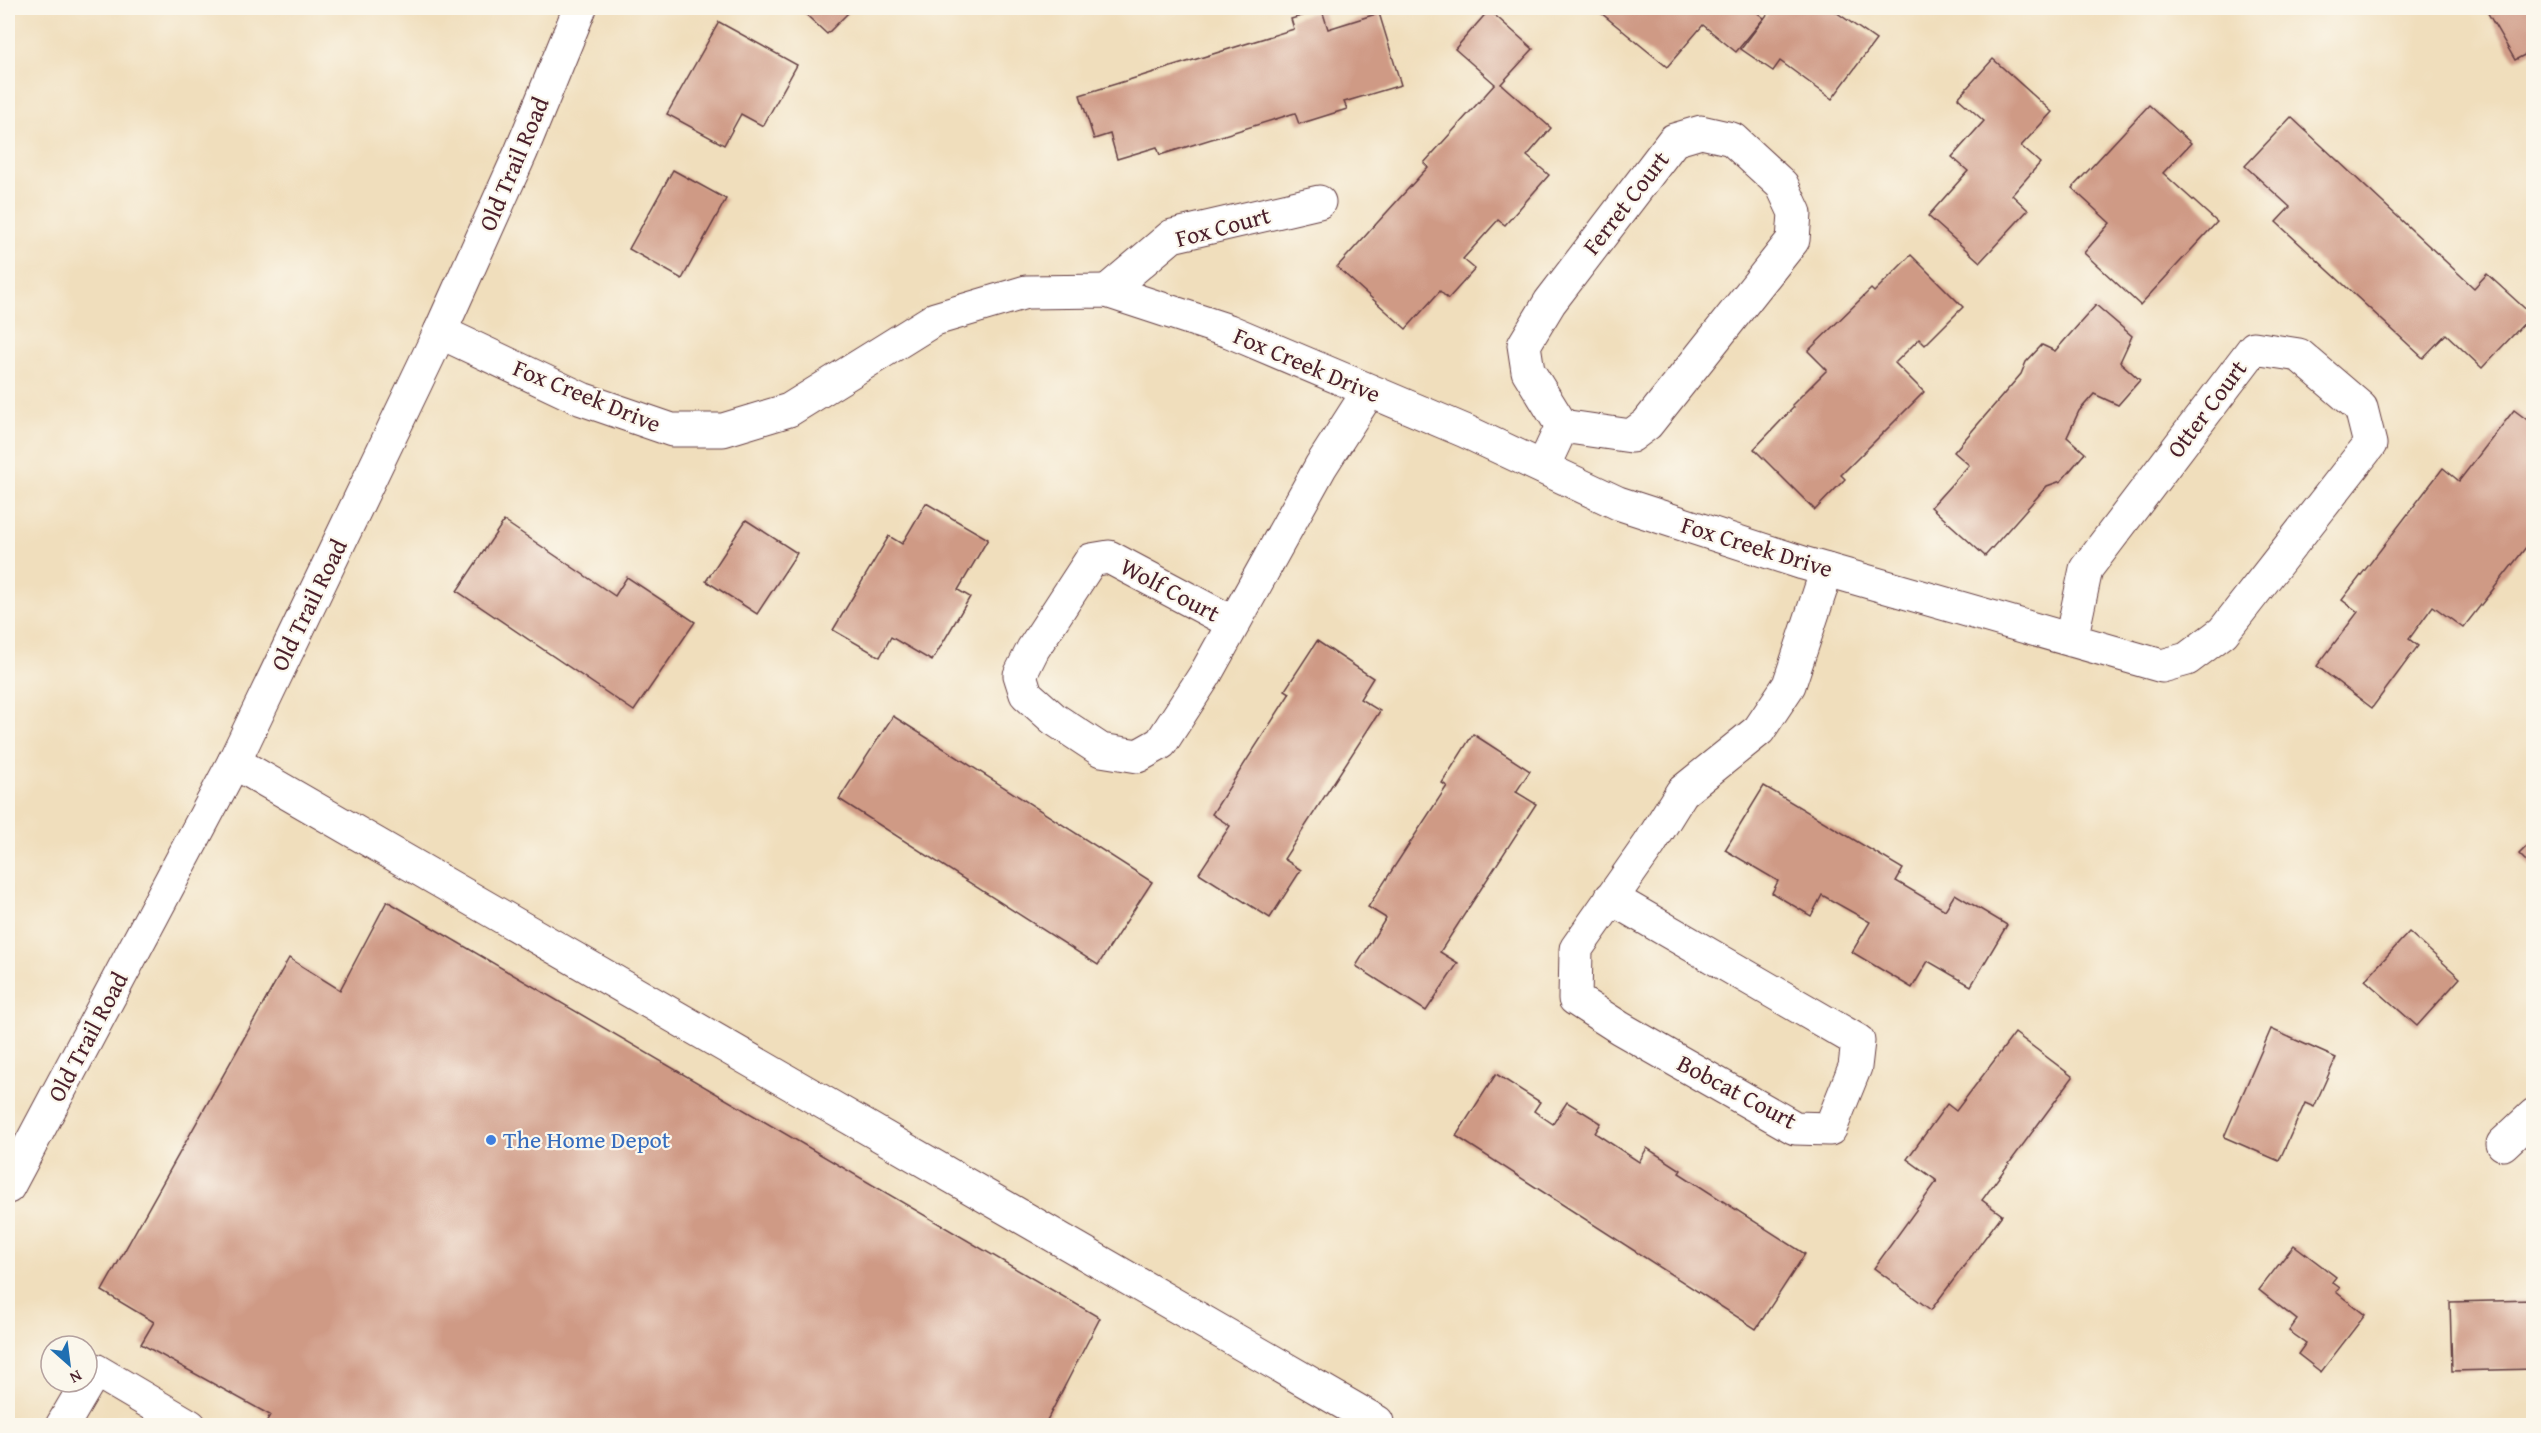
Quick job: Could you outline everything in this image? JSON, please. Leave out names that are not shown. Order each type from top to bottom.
[{"type":"street","name":"Old Trail Road","points":[[8,1187],[234,762],[440,332],[521,152],[580,8]]},
{"type":"street","name":"Ferret Court","points":[[1701,132],[1732,139],[1782,185],[1795,213],[1793,240],[1647,424],[1631,436],[1562,426],[1528,371],[1524,345],[1550,302],[1674,140],[1701,132]]},
{"type":"street","name":"Fox Court","points":[[1107,291],[1172,236],[1319,202]]},
{"type":"street","name":"Fox Creek Drive","points":[[440,332],[582,399],[672,430],[723,430],[789,410],[935,319],[1026,292],[1107,291],[1229,331],[1465,431],[1618,503],[1827,570],[2162,666],[2187,659]]},
{"type":"street","name":"Otter Court","points":[[2071,640],[2086,569],[2254,348],[2299,355],[2361,408],[2370,444],[2223,632],[2187,659]]},
{"type":"street","name":"Wolf Court","points":[[1233,623],[1109,557],[1091,560],[1033,649],[1020,675],[1026,694],[1054,719],[1101,750],[1138,756],[1161,743],[1205,675],[1321,466],[1369,391]]},
{"type":"street","points":[[1543,467],[1562,426]]},
{"type":"street","name":"Bobcat Court","points":[[1611,898],[1858,1041],[1856,1067],[1830,1129],[1795,1128],[1620,1028],[1575,999],[1576,950],[1611,898],[1649,845],[1682,792],[1759,730],[1789,685],[1827,570]]},
{"type":"street","points":[[234,762],[1377,1422],[1375,1425]]},
{"type":"street","points":[[2503,1144],[2534,1115]]},
{"type":"street","points":[[62,1425],[95,1370],[190,1425]]},
{"type":"building","points":[[799,8],[853,8],[827,34]]},
{"type":"building","points":[[1595,8],[1751,8],[1764,18],[1736,52],[1703,25],[1667,67]]},
{"type":"building","points":[[1772,8],[1830,8],[1876,40],[1832,99],[1780,61],[1773,71],[1741,49]]},
{"type":"building","points":[[2485,8],[2534,8],[2534,50],[2515,60]]},
{"type":"building","points":[[1322,10],[1328,29],[1379,13],[1401,85],[1344,102],[1347,109],[1299,124],[1295,113],[1160,155],[1157,147],[1117,159],[1110,134],[1094,139],[1080,95],[1294,29],[1291,19]]},
{"type":"building","points":[[1489,10],[1533,49],[1501,84],[1551,128],[1527,156],[1549,175],[1505,225],[1498,220],[1463,259],[1475,269],[1448,299],[1440,291],[1406,329],[1337,267],[1428,167],[1424,163],[1495,84],[1455,49]]},
{"type":"building","points":[[719,22],[797,65],[763,126],[741,114],[724,145],[667,114]]},
{"type":"building","points":[[1993,59],[2052,112],[2021,146],[2040,163],[2012,195],[2028,210],[1980,262],[1928,216],[1968,171],[1952,157],[1984,121],[1958,98]]},
{"type":"building","points":[[2149,105],[2191,143],[2163,173],[2217,222],[2140,305],[2084,253],[2110,223],[2072,188]]},
{"type":"building","points":[[2291,117],[2474,288],[2487,274],[2532,315],[2482,368],[2446,334],[2423,358],[2276,222],[2290,207],[2245,166]]},
{"type":"building","points":[[673,170],[726,199],[682,279],[629,249]]},
{"type":"building","points":[[1911,255],[1963,307],[1925,345],[1919,339],[1895,363],[1924,392],[1841,475],[1845,479],[1815,510],[1754,449],[1794,407],[1792,405],[1827,370],[1808,351],[1871,289],[1874,292]]},
{"type":"building","points":[[2096,305],[2132,336],[2120,362],[2140,380],[2118,405],[2094,394],[2079,411],[2067,437],[2085,453],[2061,481],[2047,486],[1985,556],[1931,507],[1969,465],[1954,452],[2021,374],[2026,362],[2042,345],[2055,351]]},
{"type":"building","points":[[2514,410],[2534,425],[2534,537],[2463,628],[2433,606],[2409,639],[2418,646],[2372,708],[2317,666],[2358,612],[2342,600],[2443,468],[2459,481]]},
{"type":"building","points":[[926,503],[988,539],[958,590],[970,597],[932,661],[891,637],[880,657],[833,630],[889,536],[902,544]]},
{"type":"building","points":[[746,520],[797,553],[757,614],[706,581]]},
{"type":"building","points":[[504,521],[615,596],[627,577],[695,622],[634,711],[457,591]]},
{"type":"building","points":[[1317,641],[1373,678],[1360,699],[1380,711],[1284,859],[1301,870],[1270,918],[1199,873],[1230,826],[1212,814],[1290,693],[1285,690]]},
{"type":"building","points":[[893,716],[1152,882],[1098,965],[839,799]]},
{"type":"building","points":[[1473,734],[1530,771],[1516,792],[1536,804],[1440,952],[1458,963],[1426,1011],[1356,966],[1386,918],[1368,907],[1447,786],[1442,783]]},
{"type":"building","points":[[1764,786],[1903,869],[1896,881],[1945,910],[1955,894],[2007,925],[1971,986],[1928,961],[1912,988],[1852,952],[1870,922],[1822,895],[1811,916],[1772,893],[1778,881],[1725,850]]},
{"type":"building","points":[[2534,839],[2534,869],[2519,854]]},
{"type":"building","name":"The Home Depot","points":[[387,901],[1100,1318],[1044,1426],[264,1426],[270,1415],[141,1344],[154,1322],[102,1291],[289,958],[340,990]]},
{"type":"building","points":[[2409,932],[2460,978],[2417,1026],[2365,980]]},
{"type":"building","points":[[2271,1029],[2336,1058],[2314,1107],[2305,1103],[2279,1161],[2224,1137]]},
{"type":"building","points":[[2015,1033],[2073,1077],[1982,1200],[2002,1215],[1931,1310],[1874,1268],[1937,1181],[1907,1159],[1947,1104],[1956,1111]]},
{"type":"building","points":[[1496,1074],[1540,1102],[1534,1111],[1553,1124],[1567,1102],[1601,1123],[1595,1133],[1639,1162],[1647,1148],[1681,1170],[1679,1173],[1805,1254],[1756,1329],[1456,1136]]},
{"type":"building","points":[[2294,1245],[2336,1277],[2332,1282],[2340,1288],[2336,1292],[2365,1315],[2321,1372],[2298,1354],[2306,1343],[2289,1331],[2297,1320],[2259,1290]]},
{"type":"building","points":[[2534,1300],[2534,1369],[2452,1371],[2450,1302]]},
{"type":"place","name":"The Home Depot","points":[[491,1140]]}]
